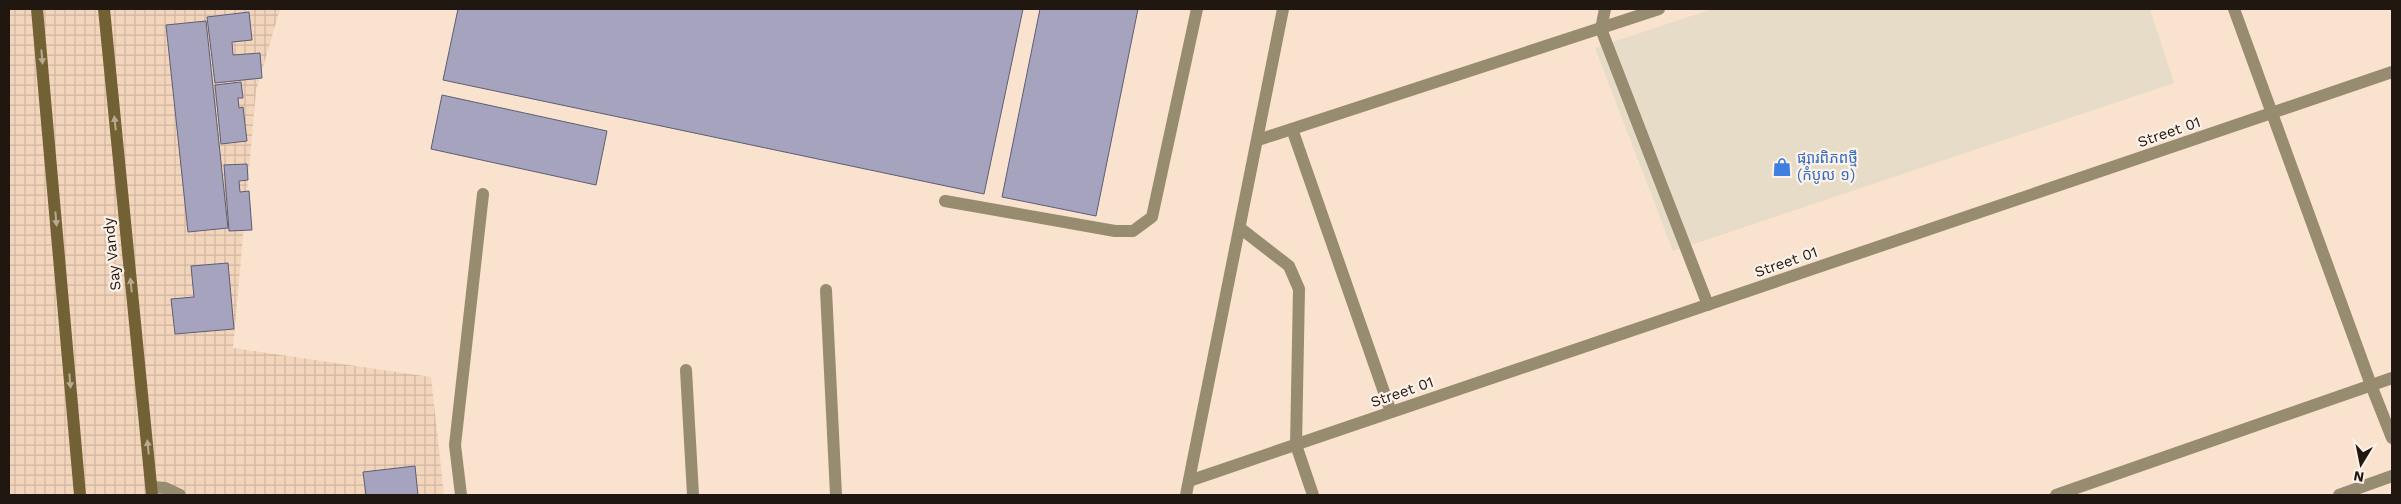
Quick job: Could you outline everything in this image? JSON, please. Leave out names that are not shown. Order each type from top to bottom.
[{"type":"street","points":[[37,9],[80,495]]},
{"type":"street","name":"Say Vandy","points":[[104,9],[152,491]]},
{"type":"street","points":[[945,201],[1115,231],[1133,231],[1152,217],[1197,9]]},
{"type":"street","points":[[1186,495],[1283,9]]},
{"type":"street","points":[[1605,9],[1602,29],[1708,305]]},
{"type":"street","points":[[1258,140],[1659,9]]},
{"type":"street","points":[[2234,9],[2392,438]]},
{"type":"street","name":"Street 01","points":[[1189,481],[2392,72]]},
{"type":"street","points":[[1292,129],[1391,412]]},
{"type":"street","points":[[461,495],[455,445],[483,194]]},
{"type":"street","points":[[1240,228],[1290,266],[1299,289],[1296,445],[1313,495]]},
{"type":"street","points":[[826,290],[836,495]]},
{"type":"street","points":[[686,370],[693,495]]},
{"type":"street","points":[[2056,495],[2392,378]]},
{"type":"street","points":[[2339,495],[2392,476]]},
{"type":"street","points":[[152,491],[166,488],[180,495]]},
{"type":"shaded area","points":[[9,9],[280,9],[256,91],[233,348],[431,377],[444,495],[9,495]]},
{"type":"shaded area","name":"ផ្សារពិភពថ្មី (កំបូល ១)","points":[[1712,9],[2150,9],[2174,83],[1673,251],[1595,48]]},
{"type":"building","points":[[458,9],[1023,9],[984,194],[443,80]]},
{"type":"building","points":[[1040,9],[1138,9],[1096,216],[1002,197]]},
{"type":"building","points":[[249,12],[252,40],[232,42],[233,55],[260,53],[262,78],[215,83],[207,17]]},
{"type":"building","points":[[206,21],[228,228],[188,232],[166,25]]},
{"type":"building","points":[[241,82],[243,98],[238,98],[239,108],[243,107],[247,141],[221,144],[215,85]]},
{"type":"building","points":[[442,95],[607,131],[596,185],[431,149]]},
{"type":"building","points":[[247,164],[248,180],[239,181],[240,192],[249,191],[252,230],[229,231],[224,165]]},
{"type":"building","points":[[228,263],[234,329],[175,334],[171,299],[194,297],[191,266]]},
{"type":"building","points":[[415,466],[418,495],[366,495],[363,472]]},
{"type":"place","name":"ផ្សារពិភពថ្មី (កំបូល ១)","points":[[1782,167]]}]
